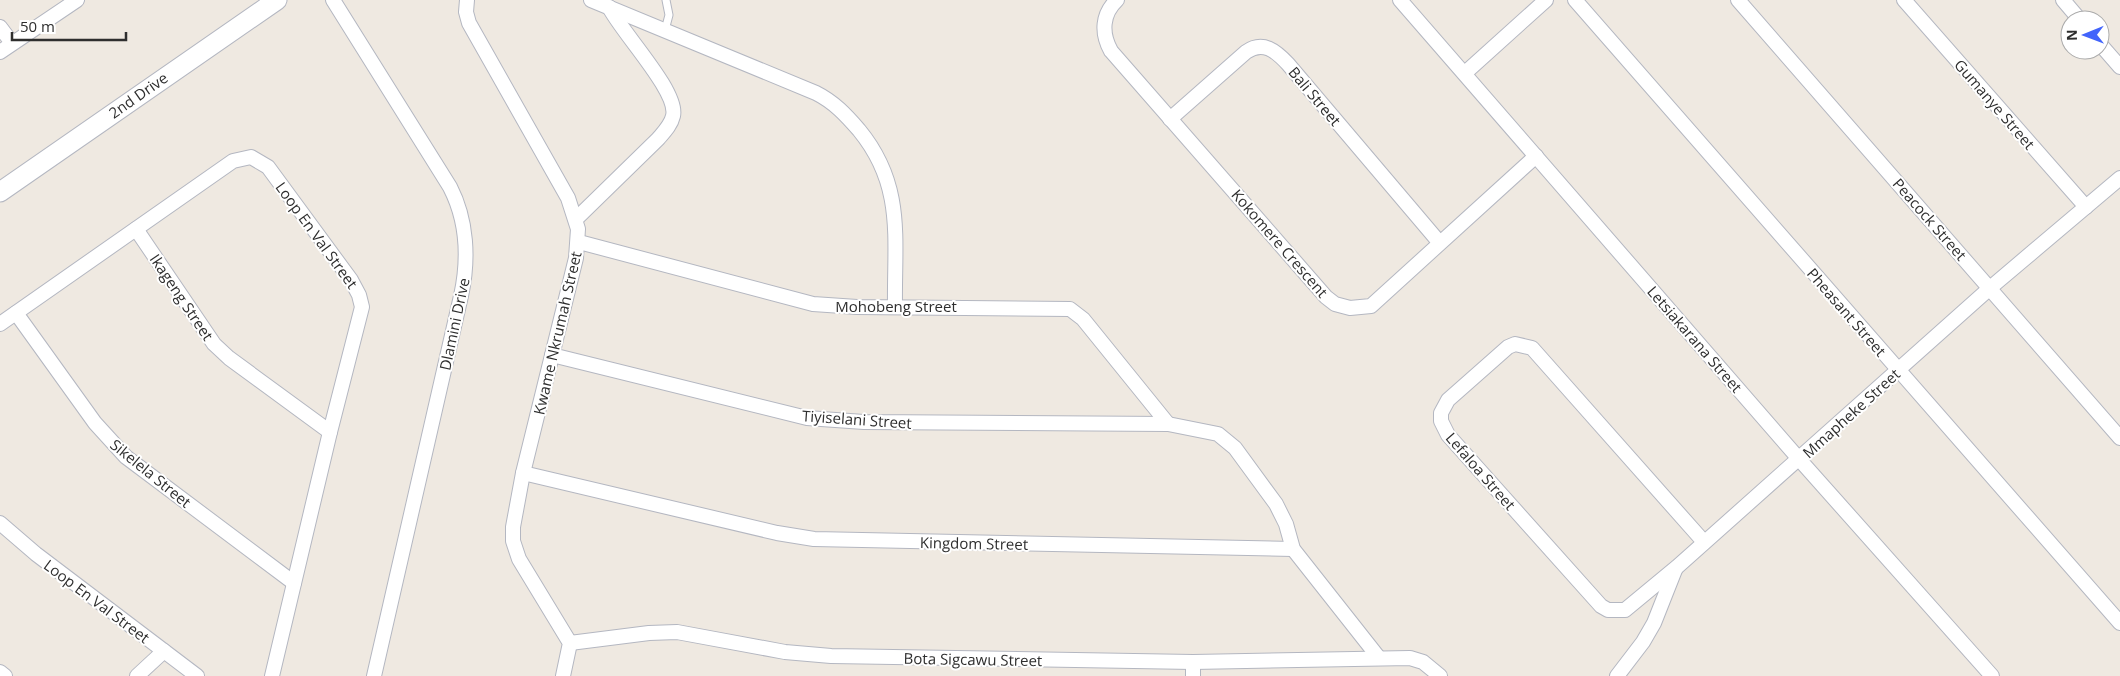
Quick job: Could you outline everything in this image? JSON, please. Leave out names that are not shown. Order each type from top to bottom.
[{"type":"street","points":[[0,52],[77,0]]},
{"type":"street","name":"2nd Drive","points":[[0,192],[277,0]]},
{"type":"street","name":"Dlamini Drive","points":[[333,0],[450,187],[460,210],[465,250],[461,296],[374,676]]},
{"type":"street","name":"Kwame Nkrumah Street","points":[[467,0],[466,12],[469,23],[568,198],[576,219],[578,242],[513,527],[514,547],[570,643]]},
{"type":"street","points":[[592,0],[816,93],[833,103],[848,117],[878,156],[890,184],[893,203],[895,306]]},
{"type":"street","name":"Kokomere Crescent","points":[[1117,0],[1106,14],[1106,42],[1170,119],[1326,297],[1335,304],[1350,308],[1371,306],[1439,242],[1536,156]]},
{"type":"street","name":"Letsiakarana Street","points":[[1400,0],[1799,459],[1992,676]]},
{"type":"street","points":[[1465,73],[1546,0]]},
{"type":"street","name":"Pheasant Street","points":[[1575,0],[2120,623]]},
{"type":"street","name":"Peacock Street","points":[[1738,0],[2120,438]]},
{"type":"street","name":"Gumanye Street","points":[[1904,0],[2086,207]]},
{"type":"street","points":[[2063,0],[2072,10]]},
{"type":"street","points":[[576,219],[658,139],[673,116],[673,106],[662,82],[623,32],[609,7]]},
{"type":"street","points":[[0,27],[12,43]]},
{"type":"street","name":"Bali Street","points":[[1170,119],[1246,52],[1253,48],[1266,47],[1288,64],[1439,242]]},
{"type":"street","points":[[2110,56],[2120,67]]},
{"type":"street","name":"Loop En Val Street","points":[[0,324],[233,161],[250,157],[268,167],[351,280],[362,301],[360,318],[330,432],[272,676]]},
{"type":"street","name":"Mmapheke Street","points":[[1617,676],[1643,642],[1654,623],[1677,567],[1990,288],[2120,178]]},
{"type":"street","name":"Ikageng Street","points":[[136,229],[214,344],[236,363],[330,432]]},
{"type":"street","name":"Mohobeng Street","points":[[578,242],[793,300],[835,306],[1058,307],[1074,310],[1168,424]]},
{"type":"street","name":"Sikelela Street","points":[[16,313],[95,423],[126,457],[294,583]]},
{"type":"street","name":"Lefaloa Street","points":[[1677,567],[1625,610],[1608,610],[1601,606],[1448,434],[1441,421],[1441,413],[1448,400],[1508,347],[1515,344],[1532,348],[1704,542]]},
{"type":"street","name":"Tiyiselani Street","points":[[552,355],[807,418],[864,422],[1168,424],[1209,431],[1226,439],[1276,504],[1286,524],[1293,549]]},
{"type":"street","name":"Kingdom Street","points":[[524,473],[783,535],[814,540],[1293,549]]},
{"type":"street","name":"Loop En Val Street","points":[[0,522],[36,554],[197,676]]},
{"type":"street","points":[[1293,549],[1379,658]]},
{"type":"street","name":"Bota Sigcawu Street","points":[[570,643],[649,633],[678,632],[786,652],[831,656],[1193,669],[1379,658],[1410,658],[1423,662],[1440,676]]},
{"type":"street","points":[[563,676],[570,643]]},
{"type":"street","points":[[137,676],[164,651]]},
{"type":"street","points":[[0,672],[5,676]]},
{"type":"lane","points":[[665,30],[669,15],[666,0]]}]
